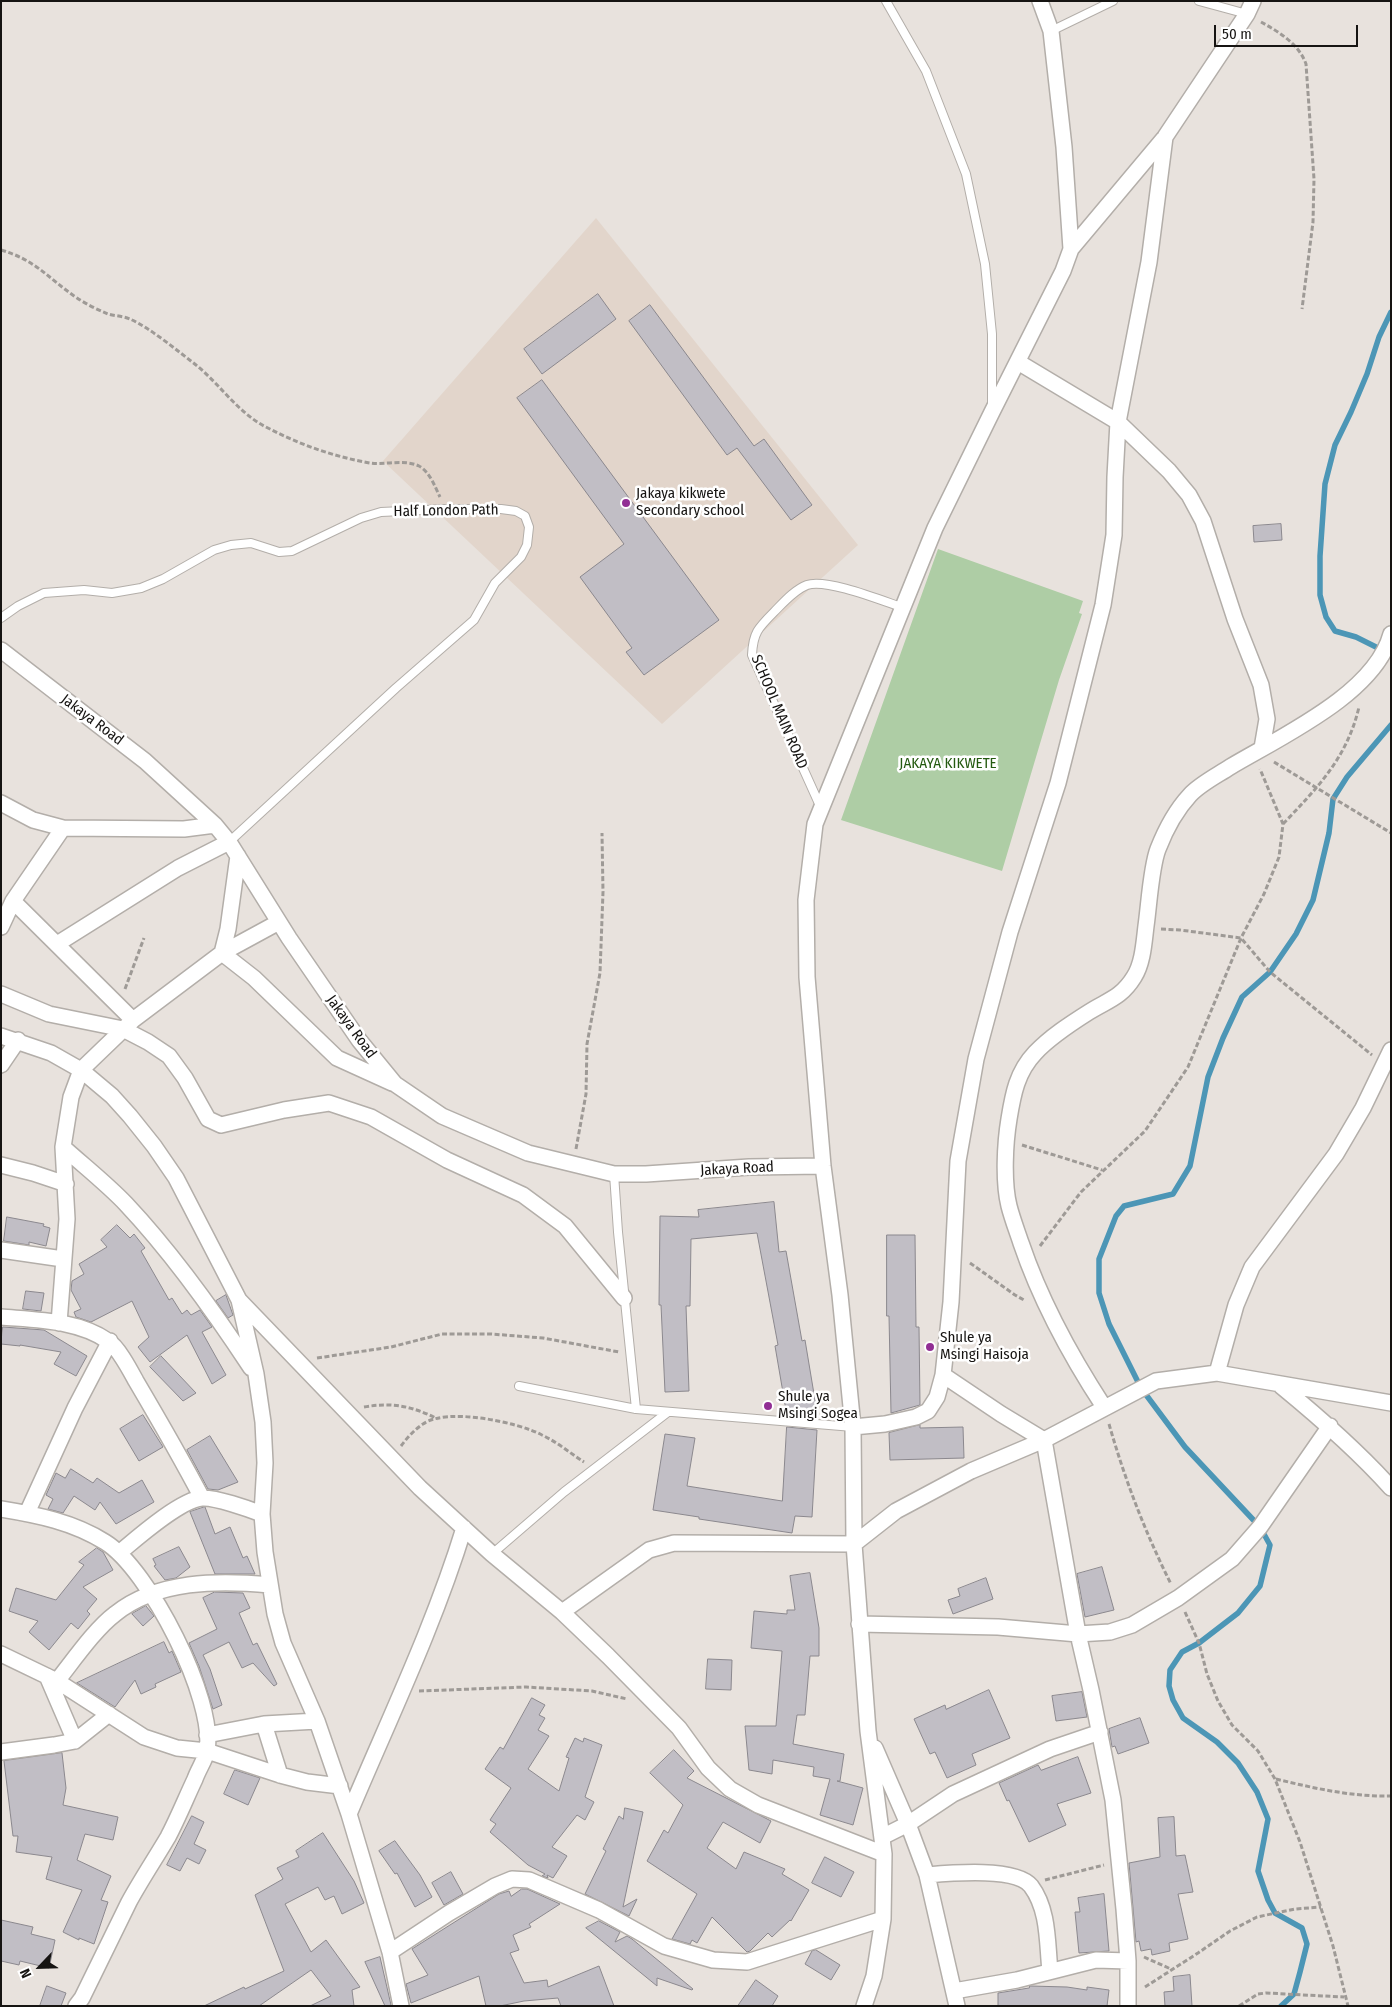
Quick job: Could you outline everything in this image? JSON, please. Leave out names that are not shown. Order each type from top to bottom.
[{"type":"street","points":[[1040,1],[1051,30],[1064,147],[1071,249]]},
{"type":"street","points":[[864,2006],[874,1976],[883,1920],[884,1854],[868,1731],[859,1624],[854,1544],[853,1427],[840,1295],[822,1166],[807,977],[806,910],[816,824],[935,528],[1063,271],[1071,249],[1165,137],[1250,8]]},
{"type":"street","points":[[853,1427],[885,1424],[908,1419],[928,1411],[937,1397],[943,1375],[951,1302],[958,1161],[976,1060],[1010,932],[1058,783],[1103,605],[1114,535],[1118,422],[1148,262],[1165,137]]},
{"type":"street","points":[[1018,362],[1118,422],[1169,472],[1189,495],[1203,520],[1235,619],[1262,685],[1267,719],[1257,751]]},
{"type":"street","points":[[1104,1407],[1065,1344],[1028,1263],[1008,1205],[1006,1140],[1012,1099],[1018,1075],[1034,1054],[1060,1032],[1091,1011],[1119,996],[1135,976],[1143,952],[1158,850],[1172,822],[1191,794],[1257,751],[1300,727],[1338,701],[1367,674],[1383,651],[1391,634]]},
{"type":"street","name":"Jakaya Road","points":[[1,650],[145,760],[215,825],[229,842],[279,922],[358,1040],[395,1084],[442,1116],[528,1153],[614,1174],[646,1174],[749,1167],[822,1166]]},
{"type":"street","points":[[1,803],[33,820],[63,828],[184,829],[215,825]]},
{"type":"street","points":[[1,927],[13,901],[63,828]]},
{"type":"street","points":[[57,944],[178,868],[229,842]]},
{"type":"street","points":[[222,953],[238,856]]},
{"type":"street","points":[[13,901],[119,1005],[128,1024],[148,1042],[169,1056],[185,1078],[208,1119],[221,1124],[284,1110],[329,1104],[371,1117],[447,1160],[523,1195],[565,1226],[624,1298]]},
{"type":"street","points":[[60,1323],[67,1219],[63,1147],[72,1097],[81,1070],[128,1024],[222,953],[279,922]]},
{"type":"street","points":[[222,953],[254,978],[337,1058],[395,1084]]},
{"type":"street","points":[[1,994],[49,1014],[128,1024]]},
{"type":"street","points":[[1,1036],[18,1040],[51,1053],[81,1070],[112,1096],[154,1146],[187,1199],[239,1300],[256,1374],[263,1422],[262,1514],[265,1552],[275,1614],[284,1643],[317,1721],[340,1786],[390,1952],[401,2006]]},
{"type":"street","points":[[1,1065],[18,1040]]},
{"type":"street","points":[[1218,1373],[1236,1305],[1252,1267],[1336,1154],[1363,1108],[1391,1050]]},
{"type":"street","points":[[63,1147],[124,1202],[160,1242],[202,1295],[256,1374]]},
{"type":"street","points":[[1,1165],[66,1184]]},
{"type":"street","points":[[1,1250],[63,1259]]},
{"type":"street","points":[[239,1300],[420,1488],[492,1554],[562,1612],[608,1656],[679,1728],[708,1768],[730,1789],[758,1805],[884,1854]]},
{"type":"street","points":[[1,1317],[60,1323],[90,1332],[110,1341],[128,1366],[202,1498]]},
{"type":"street","points":[[27,1513],[75,1408],[110,1341]]},
{"type":"street","points":[[562,1612],[649,1550],[674,1543],[854,1544],[896,1511],[971,1471],[1044,1440],[1156,1381],[1218,1373],[1391,1403]]},
{"type":"street","points":[[943,1375],[1000,1414],[1044,1440],[1078,1634],[1113,1800],[1120,1861],[1127,1956],[1128,2001]]},
{"type":"street","points":[[1279,1384],[1330,1426],[1369,1463],[1391,1488]]},
{"type":"street","points":[[859,1624],[998,1627],[1078,1634],[1110,1632],[1132,1625],[1178,1598],[1232,1559],[1260,1528],[1330,1426]]},
{"type":"street","points":[[118,1553],[159,1520],[179,1507],[202,1498],[229,1503],[262,1514]]},
{"type":"street","points":[[1,1509],[72,1524],[106,1542],[133,1567],[151,1592],[168,1622],[183,1653],[204,1711],[207,1735],[206,1751],[169,1836],[129,1902],[82,1998],[76,2006]]},
{"type":"street","points":[[349,1814],[431,1623],[451,1572],[464,1528]]},
{"type":"street","points":[[52,1679],[115,1614],[151,1592],[207,1584],[247,1583],[270,1586]]},
{"type":"street","points":[[1,1654],[52,1679],[144,1738],[177,1748],[206,1751],[307,1782],[340,1786]]},
{"type":"street","points":[[52,1679],[75,1741]]},
{"type":"street","points":[[1,1752],[75,1741],[109,1714]]},
{"type":"street","points":[[207,1735],[264,1724],[317,1721]]},
{"type":"street","points":[[264,1724],[280,1775]]},
{"type":"street","points":[[868,1731],[908,1824],[927,1875],[956,1998],[1050,1971],[1096,1960],[1127,1956]]},
{"type":"street","points":[[882,1837],[908,1824],[953,1794],[1050,1748],[1100,1732]]},
{"type":"street","points":[[927,1875],[974,1872],[1018,1878],[1030,1885],[1039,1900],[1045,1922],[1050,1971]]},
{"type":"street","points":[[390,1952],[495,1886],[512,1879],[529,1880],[599,1910],[664,1946],[713,1960],[747,1962],[883,1920]]},
{"type":"lane","points":[[886,1],[926,71],[966,174],[985,264],[992,334],[992,412]]},
{"type":"lane","points":[[1051,30],[1113,1]]},
{"type":"lane","points":[[1199,1],[1250,8]]},
{"type":"lane","name":"Half London Path","points":[[1,618],[18,606],[44,593],[84,590],[112,594],[141,588],[163,579],[214,550],[231,545],[250,543],[279,552],[292,551],[361,518],[381,512],[501,509],[516,511],[525,516],[530,526],[527,545],[521,557],[495,583],[474,620],[361,720],[229,842]]},
{"type":"lane","name":"SCHOOL MAIN ROAD","points":[[821,810],[752,655],[753,639],[761,625],[787,599],[807,585],[825,583],[904,608]]},
{"type":"lane","points":[[614,1174],[624,1298],[636,1409]]},
{"type":"lane","points":[[520,1386],[636,1409],[853,1427]]},
{"type":"lane","points":[[492,1554],[529,1520],[668,1412]]},
{"type":"path","points":[[1250,8],[1292,43],[1303,55],[1306,64],[1314,179],[1313,222],[1302,309]]},
{"type":"path","points":[[1,250],[38,266],[78,299],[108,314],[130,319],[173,347],[204,372],[235,404],[265,427],[302,445],[355,460],[373,463],[410,463],[420,467],[433,482],[446,509]]},
{"type":"path","points":[[1283,824],[1316,788],[1343,752],[1357,717],[1367,674]]},
{"type":"path","points":[[1257,751],[1391,833]]},
{"type":"path","points":[[1028,1263],[1081,1192],[1145,1131],[1188,1067],[1241,938],[1264,894],[1279,857],[1283,824],[1257,751]]},
{"type":"path","points":[[574,1164],[586,1094],[587,1044],[600,973],[603,892],[602,833]]},
{"type":"path","points":[[1146,929],[1180,930],[1241,938],[1270,972],[1384,1066]]},
{"type":"path","points":[[119,1005],[144,938]]},
{"type":"path","points":[[1006,1140],[1102,1170]]},
{"type":"path","points":[[954,1252],[1014,1295],[1050,1312]]},
{"type":"path","points":[[299,1361],[390,1347],[442,1334],[491,1334],[543,1338],[630,1354]]},
{"type":"path","points":[[346,1411],[394,1405],[416,1408],[438,1419]]},
{"type":"path","points":[[1104,1407],[1125,1477],[1153,1548],[1199,1643],[1207,1674],[1218,1701],[1232,1724],[1258,1751],[1275,1779],[1300,1842],[1321,1907],[1348,2006]]},
{"type":"path","points":[[392,1459],[409,1436],[424,1423],[438,1419],[469,1417],[506,1422],[542,1435],[595,1469]]},
{"type":"path","points":[[401,1691],[526,1687],[592,1691],[630,1700]]},
{"type":"path","points":[[1275,1779],[1323,1790],[1373,1796],[1391,1796]]},
{"type":"path","points":[[1030,1885],[1120,1861]]},
{"type":"path","points":[[1128,2001],[1230,1930],[1258,1917],[1296,1909],[1321,1907]]},
{"type":"path","points":[[1127,1956],[1173,1970]]},
{"type":"path","points":[[1239,2006],[1258,1994],[1266,1992],[1344,1997]]},
{"type":"shaded area","name":"Jakaya kikwete Secondary school","points":[[596,218],[858,545],[662,724],[383,461]]},
{"type":"green space","name":"JAKAYA KIKWETE","points":[[938,549],[1083,601],[1079,613],[1082,614],[1059,680],[1002,871],[841,820]]},
{"type":"building","points":[[598,294],[616,319],[542,374],[524,349]]},
{"type":"building","points":[[650,305],[754,446],[764,439],[812,505],[791,520],[737,448],[727,455],[629,321]]},
{"type":"building","points":[[542,380],[719,620],[644,675],[626,652],[632,648],[580,577],[624,544],[517,398]]},
{"type":"building","points":[[1281,524],[1282,540],[1254,542],[1253,526]]},
{"type":"building","points":[[774,1202],[779,1252],[786,1251],[802,1341],[805,1340],[818,1418],[787,1416],[775,1346],[778,1345],[757,1233],[691,1239],[690,1306],[686,1306],[689,1391],[665,1392],[661,1305],[659,1305],[660,1216],[699,1217],[698,1210]]},
{"type":"building","points":[[7,1217],[44,1224],[43,1226],[50,1228],[46,1246],[29,1242],[29,1245],[4,1241]]},
{"type":"building","points":[[117,1225],[130,1238],[134,1234],[145,1248],[141,1251],[169,1300],[172,1298],[182,1314],[187,1310],[191,1315],[200,1310],[212,1327],[202,1332],[226,1375],[212,1384],[187,1335],[150,1362],[138,1347],[149,1337],[132,1301],[91,1322],[76,1317],[74,1312],[81,1309],[71,1290],[72,1281],[84,1274],[79,1264],[107,1247],[101,1240]]},
{"type":"building","points":[[887,1235],[915,1235],[916,1327],[919,1327],[920,1405],[891,1413],[889,1316],[887,1316]]},
{"type":"building","points":[[26,1291],[44,1293],[41,1311],[23,1309]]},
{"type":"building","points":[[226,1295],[233,1315],[228,1318],[216,1301]]},
{"type":"building","points":[[3,1327],[44,1330],[87,1356],[76,1376],[54,1364],[61,1352],[20,1345],[1,1344]]},
{"type":"building","points":[[161,1356],[196,1393],[183,1401],[150,1367]]},
{"type":"building","points":[[143,1415],[163,1447],[139,1461],[120,1429]]},
{"type":"building","points":[[920,1425],[920,1428],[963,1427],[964,1458],[890,1460],[889,1433]]},
{"type":"building","points":[[787,1427],[817,1430],[812,1517],[795,1516],[792,1533],[653,1510],[665,1434],[695,1438],[687,1486],[782,1501]]},
{"type":"building","points":[[210,1436],[238,1482],[218,1490],[208,1489],[187,1450]]},
{"type":"building","points":[[71,1469],[93,1483],[97,1478],[119,1493],[142,1480],[154,1502],[116,1524],[100,1502],[95,1510],[74,1496],[63,1513],[48,1509],[53,1499],[46,1495],[56,1473],[65,1478]]},
{"type":"building","points":[[205,1507],[215,1534],[230,1527],[243,1558],[247,1556],[255,1574],[215,1574],[190,1512]]},
{"type":"building","points":[[179,1547],[190,1567],[176,1578],[165,1580],[154,1566],[156,1565],[153,1559]]},
{"type":"building","points":[[97,1548],[103,1552],[113,1570],[83,1587],[97,1599],[87,1611],[90,1614],[78,1629],[71,1623],[49,1650],[29,1632],[38,1621],[9,1611],[16,1588],[56,1600],[84,1565],[79,1562]]},
{"type":"building","points":[[1102,1567],[1114,1610],[1085,1617],[1077,1574]]},
{"type":"building","points":[[810,1573],[819,1628],[819,1656],[810,1656],[805,1715],[797,1715],[793,1744],[844,1754],[840,1781],[837,1781],[863,1788],[853,1825],[820,1815],[830,1779],[813,1776],[814,1767],[773,1760],[772,1774],[749,1770],[745,1726],[776,1726],[782,1651],[751,1648],[754,1611],[787,1614],[787,1610],[795,1610],[790,1576]]},
{"type":"building","points":[[986,1578],[993,1599],[953,1614],[948,1600],[960,1596],[958,1589]]},
{"type":"building","points":[[215,1592],[243,1593],[250,1608],[239,1613],[253,1645],[257,1643],[277,1684],[274,1686],[253,1663],[242,1668],[229,1642],[203,1655],[210,1669],[222,1705],[213,1709],[199,1666],[189,1643],[217,1629],[203,1598]]},
{"type":"building","points":[[146,1606],[154,1616],[143,1626],[132,1614]]},
{"type":"building","points":[[164,1642],[169,1653],[172,1651],[181,1672],[155,1684],[156,1687],[141,1694],[135,1680],[115,1707],[77,1683]]},
{"type":"building","points":[[708,1659],[732,1660],[731,1690],[706,1689]]},
{"type":"building","points":[[989,1690],[1010,1738],[972,1754],[976,1765],[947,1778],[935,1752],[930,1754],[914,1719],[945,1705],[946,1709]]},
{"type":"building","points":[[1082,1692],[1087,1717],[1056,1721],[1052,1696]]},
{"type":"building","points":[[532,1698],[545,1705],[539,1715],[545,1718],[538,1730],[549,1736],[528,1769],[559,1791],[569,1758],[566,1757],[575,1738],[583,1742],[584,1738],[602,1745],[585,1797],[594,1802],[585,1820],[577,1815],[552,1847],[567,1856],[553,1878],[547,1875],[548,1878],[542,1876],[545,1874],[528,1865],[490,1832],[496,1824],[490,1820],[511,1788],[485,1769],[500,1747],[503,1749]]},
{"type":"building","points":[[1140,1718],[1149,1743],[1118,1754],[1115,1746],[1112,1747],[1109,1729]]},
{"type":"building","points":[[674,1750],[694,1771],[687,1778],[771,1821],[760,1843],[723,1822],[707,1848],[736,1869],[744,1852],[785,1869],[782,1874],[809,1890],[791,1921],[772,1937],[768,1933],[750,1951],[747,1952],[712,1917],[697,1943],[692,1940],[690,1944],[672,1939],[697,1894],[647,1861],[664,1830],[668,1833],[683,1805],[650,1773]]},
{"type":"building","points":[[62,1753],[66,1788],[63,1805],[118,1817],[113,1840],[85,1834],[77,1860],[111,1876],[101,1900],[108,1902],[94,1944],[79,1938],[79,1940],[63,1932],[82,1890],[46,1879],[52,1857],[16,1852],[18,1836],[13,1836],[4,1761]]},
{"type":"building","points":[[1078,1757],[1091,1793],[1057,1804],[1066,1825],[1029,1842],[999,1783],[1038,1765],[1041,1770]]},
{"type":"building","points":[[235,1770],[260,1778],[248,1805],[224,1794]]},
{"type":"building","points":[[625,1808],[643,1812],[623,1907],[637,1899],[629,1916],[585,1894],[606,1851],[603,1849],[619,1816],[623,1819]]},
{"type":"building","points":[[192,1816],[204,1822],[194,1844],[206,1850],[199,1864],[187,1858],[180,1871],[167,1865]]},
{"type":"building","points":[[1174,1817],[1176,1856],[1185,1855],[1193,1892],[1178,1894],[1188,1939],[1169,1943],[1170,1951],[1152,1955],[1151,1949],[1141,1951],[1139,1941],[1136,1942],[1129,1863],[1160,1857],[1158,1818]]},
{"type":"building","points":[[323,1833],[354,1881],[364,1903],[342,1914],[334,1896],[325,1900],[318,1887],[285,1904],[311,1952],[326,1940],[360,1987],[352,1990],[354,2006],[310,2006],[331,1996],[311,1970],[259,2006],[204,2006],[284,1971],[255,1895],[283,1879],[277,1868],[299,1857],[296,1851]]},
{"type":"building","points":[[395,1841],[420,1875],[432,1897],[415,1907],[397,1873],[395,1874],[379,1851]]},
{"type":"building","points":[[825,1857],[854,1872],[841,1897],[812,1883]]},
{"type":"building","points":[[451,1872],[463,1894],[444,1905],[432,1883]]},
{"type":"building","points":[[522,1889],[527,1889],[560,1904],[529,1924],[531,1927],[513,1935],[519,1950],[510,1953],[524,1983],[547,1980],[548,1987],[599,1966],[614,2006],[561,2006],[558,1998],[524,2001],[500,2006],[486,2006],[479,1976],[411,2003],[406,1984],[428,1975],[412,1949],[499,1894],[509,1891],[511,1896]]},
{"type":"building","points":[[1104,1894],[1109,1951],[1079,1953],[1075,1912],[1080,1912],[1078,1898]]},
{"type":"building","points":[[1,1920],[33,1927],[31,1934],[55,1940],[49,1968],[20,1961],[19,1965],[1,1961]]},
{"type":"building","points":[[599,1921],[620,1932],[615,1942],[627,1936],[632,1939],[693,1989],[657,1978],[657,1986],[586,1928]]},
{"type":"building","points":[[816,1950],[840,1965],[831,1980],[805,1964],[812,1951]]},
{"type":"building","points":[[380,1957],[391,2005],[388,2006],[385,2006],[365,1962]]},
{"type":"building","points":[[1190,1975],[1192,2006],[1165,2006],[1164,1992],[1174,1991],[1173,1977]]},
{"type":"building","points":[[756,1980],[778,1996],[772,2006],[738,2006]]},
{"type":"building","points":[[47,1986],[66,1993],[61,2006],[40,2006]]},
{"type":"building","points":[[1030,1986],[1067,1987],[1087,1990],[1087,1987],[1109,1990],[1107,2006],[998,2006],[998,1993],[1029,1988]]},
{"type":"waterway","points":[[1384,651],[1356,637],[1335,631],[1326,617],[1320,595],[1320,556],[1325,484],[1335,445],[1351,412],[1367,374],[1379,337],[1391,312]]},
{"type":"waterway","points":[[1281,2006],[1294,1994],[1307,1944],[1302,1928],[1275,1913],[1268,1900],[1258,1871],[1268,1819],[1257,1792],[1238,1763],[1217,1742],[1183,1718],[1173,1700],[1169,1686],[1170,1670],[1182,1652],[1199,1643],[1238,1613],[1260,1586],[1270,1545],[1260,1527],[1185,1447],[1141,1388],[1109,1324],[1099,1293],[1099,1259],[1116,1216],[1124,1206],[1173,1194],[1190,1166],[1208,1077],[1223,1038],[1242,997],[1270,972],[1296,934],[1313,900],[1329,833],[1333,799],[1347,777],[1391,725]]},
{"type":"place","name":"Jakaya kikwete Secondary school","points":[[626,503]]},
{"type":"place","name":"Shule ya Msingi Haisoja","points":[[930,1347]]},
{"type":"place","name":"Shule ya Msingi Sogea","points":[[768,1406]]}]
